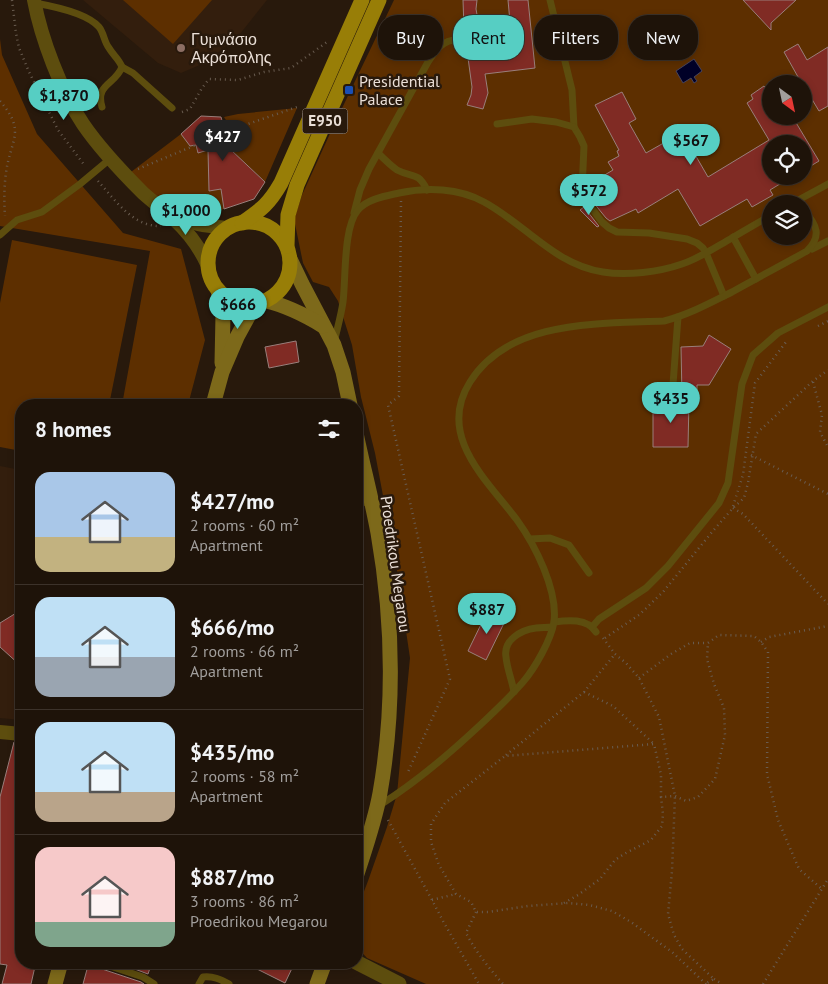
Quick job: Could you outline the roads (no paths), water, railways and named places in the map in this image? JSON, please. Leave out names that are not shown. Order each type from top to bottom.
[{"type":"main road","name":"E950","points":[[235,225],[266,206],[274,196],[362,0]]},
{"type":"main road","name":"E950","points":[[349,399],[343,372],[334,345],[302,284],[289,252],[288,215],[297,185],[378,0]]},
{"type":"main road","points":[[215,399],[222,372],[237,337],[261,302],[274,296],[281,290],[289,273],[289,252],[283,239],[272,228],[257,223],[235,225],[217,238],[210,251],[208,266],[211,278],[218,290],[224,296],[239,303],[261,302],[282,304],[325,327]]},
{"type":"main road","points":[[218,290],[223,315],[222,372]]},
{"type":"main road","name":"Proedrikou Megarou","points":[[363,846],[377,807],[380,792],[391,687],[386,590],[378,533],[364,503]]},
{"type":"main road","points":[[55,984],[60,969]]},
{"type":"main road","points":[[317,984],[322,969]]},
{"type":"street","points":[[34,2],[52,61],[73,108],[110,159],[144,194],[176,221],[191,237],[201,250],[208,266]]},
{"type":"street","points":[[156,204],[184,220],[197,224],[235,225]]},
{"type":"street","points":[[0,732],[15,733]]},
{"type":"street","points":[[363,966],[399,984]]},
{"type":"lane","points":[[550,0],[572,90],[574,127],[584,146],[582,190],[588,202],[602,222],[617,232],[649,233],[697,242],[706,253],[724,296]]},
{"type":"lane","points":[[34,2],[59,7],[93,22],[100,28],[108,47],[119,60],[122,67],[133,74],[172,108]]},
{"type":"lane","points":[[334,345],[343,304],[348,240],[360,190],[369,169],[428,62],[439,48],[449,40],[453,40]]},
{"type":"lane","points":[[102,107],[100,98],[102,90],[120,74],[122,67]]},
{"type":"lane","points":[[497,124],[532,119],[556,122],[574,127]]},
{"type":"lane","points":[[378,153],[399,171],[415,175],[422,181],[427,190]]},
{"type":"lane","points":[[1,234],[17,220],[42,212],[110,159]]},
{"type":"lane","points":[[808,195],[828,184]]},
{"type":"lane","points":[[353,218],[365,204],[402,192],[433,189],[465,194],[499,211],[539,242],[560,256],[583,267],[604,272],[633,273],[664,269],[682,264],[706,253],[762,220]]},
{"type":"lane","points":[[808,251],[817,237],[812,222]]},
{"type":"lane","points":[[733,237],[756,279]]},
{"type":"lane","points":[[377,807],[404,789],[464,740],[514,692],[543,651],[550,637],[553,624],[554,608],[551,591],[544,569],[530,539],[478,471],[463,444],[460,433],[459,412],[462,398],[474,376],[488,360],[505,349],[526,338],[548,330],[577,326],[664,321],[678,317],[724,296],[828,241]]},
{"type":"lane","points":[[514,692],[505,656],[506,647],[511,639],[522,632],[567,620],[582,622],[594,629],[600,619],[646,588],[668,566],[719,503],[728,484],[742,384],[753,355],[778,333],[828,307]]},
{"type":"lane","points":[[672,398],[678,317]]},
{"type":"lane","points":[[530,539],[550,538],[569,544],[589,574]]},
{"type":"lane","points":[[119,969],[143,977],[154,984]]},
{"type":"lane","points":[[199,984],[203,977],[210,976],[229,984]]},
{"type":"water","points":[[695,60],[702,71],[694,77],[697,81],[694,83],[691,78],[683,83],[676,71]]},
{"type":"place","name":"Γυμνάσιο Ακρόπολης","points":[[181,48]]},
{"type":"place","name":"Presidential Palace","points":[[349,90]]}]
